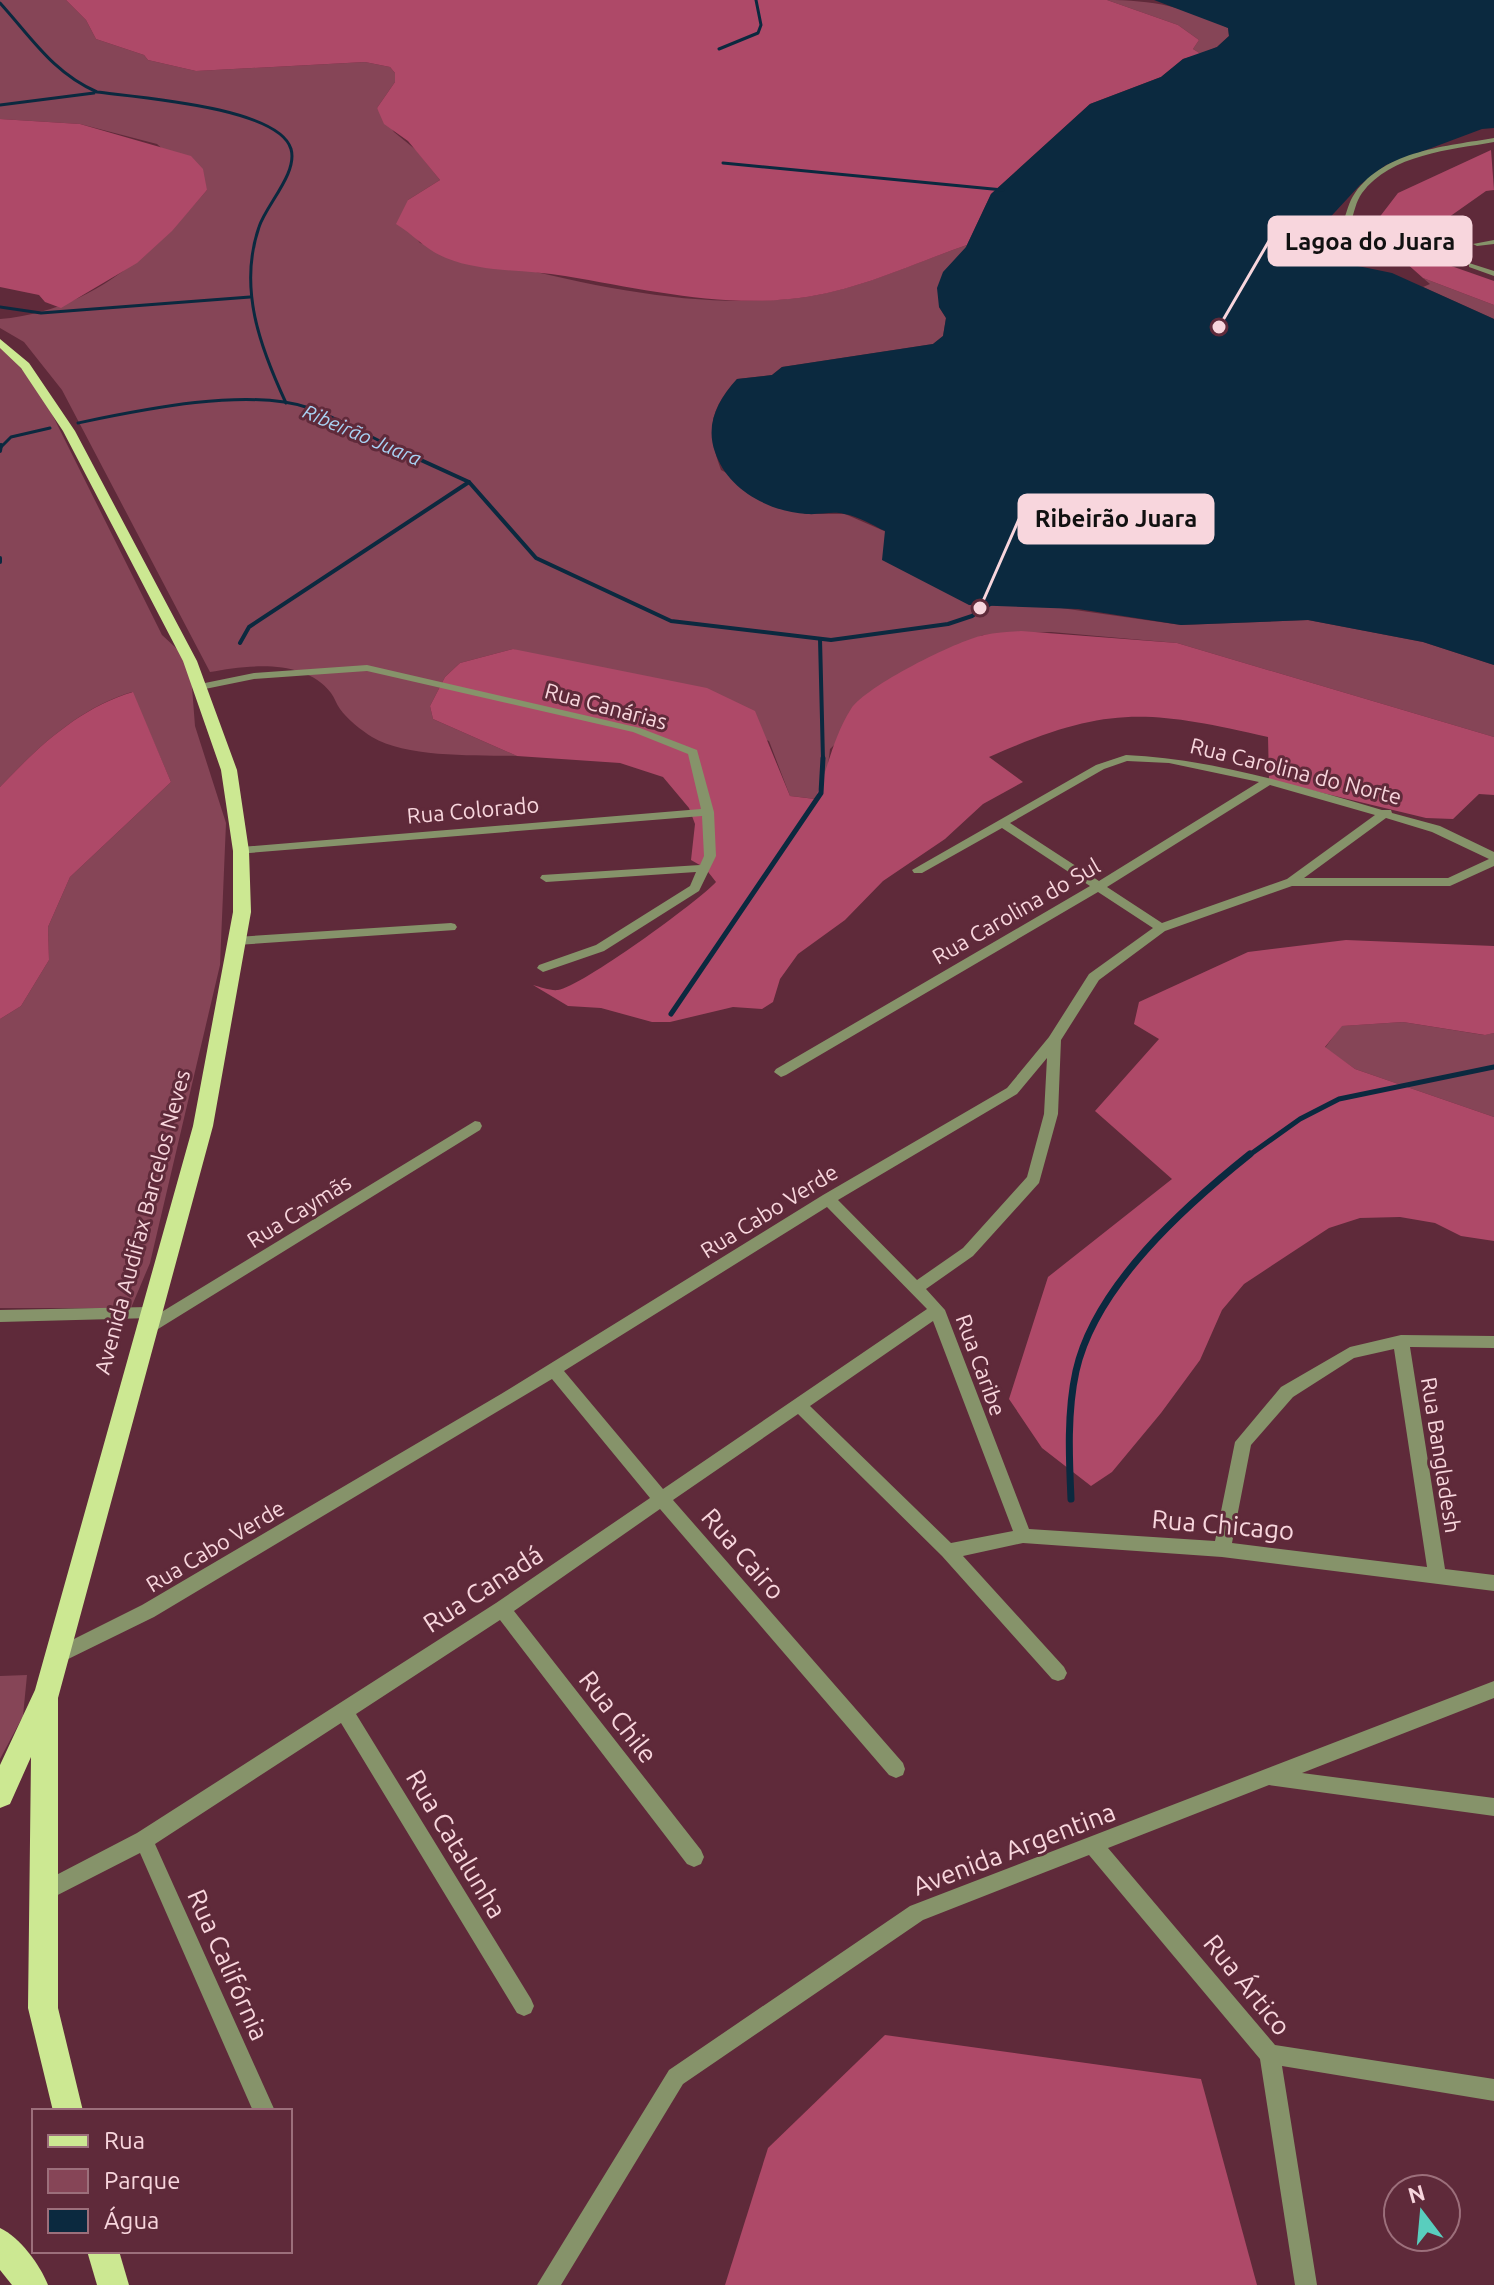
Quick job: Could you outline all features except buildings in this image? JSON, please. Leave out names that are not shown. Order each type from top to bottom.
[{"type":"main road","name":"Avenida Audifax Barcelos Neves","points":[[0,342],[25,366],[69,431],[190,661],[229,770],[241,851],[242,912],[203,1126],[58,1656],[48,1691],[0,1795]]},
{"type":"main road","name":"Avenida Audifax Barcelos Neves","points":[[48,1691],[42,1805],[43,2008],[68,2109]]},
{"type":"main road","points":[[0,2244],[32,2285]]},
{"type":"main road","points":[[104,2253],[113,2285]]},
{"type":"street","points":[[1396,262],[1357,245],[1347,222],[1358,193],[1388,167],[1427,154],[1494,140]]},
{"type":"street","points":[[1477,244],[1494,242]]},
{"type":"street","points":[[1472,265],[1494,274]]},
{"type":"street","name":"Rua Canárias","points":[[200,687],[254,676],[367,668],[636,730],[693,752],[708,812],[710,856],[705,868]]},
{"type":"street","name":"Rua Carolina do Norte","points":[[918,870],[1100,767],[1126,758],[1169,760],[1269,781],[1387,812],[1436,829],[1494,859]]},
{"type":"street","name":"Rua Carolina do Sul","points":[[781,1072],[1098,887],[1269,781]]},
{"type":"street","name":"Rua Colorado","points":[[241,851],[708,812]]},
{"type":"street","points":[[1291,882],[1387,812]]},
{"type":"street","points":[[1001,822],[1161,928]]},
{"type":"street","name":"Rua Cabo Verde","points":[[58,1656],[148,1611],[554,1370],[828,1199],[1012,1091],[1054,1040],[1094,977],[1161,928],[1291,882],[1450,882],[1494,859]]},
{"type":"street","points":[[546,878],[705,868]]},
{"type":"street","points":[[543,968],[614,940],[695,888],[705,868]]},
{"type":"street","points":[[236,941],[451,927]]},
{"type":"street","points":[[916,1288],[968,1252],[1034,1179],[1051,1114],[1054,1040]]},
{"type":"street","name":"Rua Caymãs","points":[[147,1322],[236,1277],[475,1126]]},
{"type":"street","name":"Rua Caribe","points":[[828,1199],[937,1310],[1023,1536]]},
{"type":"street","name":"Rua Canadá","points":[[44,1892],[144,1840],[502,1609],[937,1310]]},
{"type":"street","points":[[0,1316],[147,1322]]},
{"type":"street","points":[[1222,1549],[1243,1442],[1287,1392],[1350,1353],[1401,1341],[1494,1342]]},
{"type":"street","name":"Rua Bangladesh","points":[[1401,1341],[1437,1575]]},
{"type":"street","name":"Rua Cairo","points":[[554,1370],[662,1500],[896,1769]]},
{"type":"street","points":[[800,1406],[948,1551],[1058,1673]]},
{"type":"street","name":"Rua Chicago","points":[[948,1551],[1023,1536],[1222,1549],[1494,1583]]},
{"type":"street","name":"Rua Chile","points":[[502,1609],[694,1857]]},
{"type":"street","name":"Avenida Argentina","points":[[548,2285],[676,2077],[917,1913],[1494,1689]]},
{"type":"street","name":"Rua Catalunha","points":[[343,1710],[524,2006]]},
{"type":"street","points":[[1269,1778],[1494,1807]]},
{"type":"street","name":"Rua Califórnia","points":[[144,1840],[263,2109]]},
{"type":"street","name":"Rua Ártico","points":[[1094,1846],[1270,2054],[1306,2285]]},
{"type":"street","points":[[1270,2054],[1494,2090]]},
{"type":"green space","points":[[0,0],[66,0],[86,20],[96,39],[144,55],[148,60],[196,71],[365,62],[390,67],[395,73],[395,82],[377,108],[394,132],[416,150],[440,180],[408,200],[413,234],[420,243],[607,287],[703,300],[751,301],[798,298],[841,289],[967,245],[939,307],[946,318],[943,336],[933,344],[782,367],[772,375],[737,379],[720,401],[713,422],[712,433],[721,470],[805,514],[845,514],[1061,608],[1181,625],[1308,620],[1423,642],[1494,665],[1494,737],[1177,643],[1051,632],[983,635],[921,662],[830,749],[827,773],[816,799],[790,796],[769,741],[513,649],[460,663],[445,677],[430,706],[433,719],[517,756],[442,754],[387,744],[350,720],[320,682],[291,669],[258,666],[210,672],[62,390],[24,342],[0,328],[0,319],[62,305],[116,276],[164,237],[207,190],[157,144],[80,124],[0,119]]},
{"type":"green space","points":[[1107,0],[1139,1],[1184,10],[1228,28],[1229,36],[1217,47],[1201,54],[1193,49],[1199,40],[1178,25]]},
{"type":"green space","points":[[1423,278],[1494,305],[1494,319],[1423,287],[1430,284]]},
{"type":"green space","points":[[0,343],[42,394],[162,635],[190,661],[195,726],[226,823],[220,965],[150,1263],[131,1308],[0,1308],[0,1019],[21,1006],[49,960],[48,927],[70,877],[171,782],[132,692],[94,708],[60,730],[0,787]]},
{"type":"green space","points":[[1403,1022],[1484,1035],[1494,1033],[1494,1117],[1355,1069],[1325,1048],[1341,1026]]},
{"type":"green space","points":[[27,1675],[23,1716],[0,1759],[0,1676]]},
{"type":"shaded area","points":[[66,0],[1107,0],[1178,25],[1199,40],[1193,49],[1201,54],[1183,59],[1161,77],[1090,104],[991,194],[967,245],[842,289],[799,298],[740,301],[682,296],[550,274],[490,268],[446,258],[396,224],[408,200],[440,180],[408,141],[384,124],[377,108],[395,82],[395,73],[390,67],[365,62],[196,71],[148,60],[144,55],[96,39],[86,20]]},
{"type":"shaded area","points":[[0,119],[80,124],[191,156],[203,169],[207,190],[172,231],[137,263],[61,308],[45,302],[39,295],[0,287]]},
{"type":"shaded area","points":[[1491,150],[1494,190],[1486,191],[1442,222],[1443,232],[1457,242],[1387,239],[1375,223],[1398,193]]},
{"type":"shaded area","points":[[1437,261],[1494,281],[1494,305],[1423,278],[1405,262]]},
{"type":"shaded area","points":[[1021,631],[1177,643],[1494,737],[1494,795],[1479,794],[1453,819],[1426,818],[1269,780],[1268,737],[1157,717],[1097,720],[1065,728],[989,757],[1023,782],[983,804],[945,839],[883,881],[845,920],[798,954],[780,979],[773,1002],[762,1009],[733,1007],[670,1022],[652,1022],[601,1008],[568,1006],[533,985],[558,990],[590,975],[665,924],[716,882],[705,868],[691,860],[695,824],[689,808],[663,777],[620,763],[517,756],[433,719],[430,706],[445,677],[460,663],[513,649],[707,688],[755,711],[790,796],[815,799],[840,731],[860,699],[892,677],[954,646],[984,635]]},
{"type":"shaded area","points":[[133,692],[171,782],[70,877],[48,927],[49,960],[21,1006],[0,1019],[0,787],[60,730],[95,708]]},
{"type":"shaded area","points":[[1346,940],[1494,946],[1494,1033],[1485,1035],[1403,1022],[1342,1026],[1325,1047],[1355,1069],[1494,1117],[1494,1241],[1461,1236],[1435,1223],[1400,1217],[1360,1218],[1329,1228],[1244,1284],[1222,1310],[1200,1360],[1161,1413],[1112,1472],[1091,1486],[1042,1448],[1009,1399],[1048,1277],[1172,1179],[1095,1111],[1159,1039],[1134,1024],[1139,1002],[1248,952]]},
{"type":"shaded area","points":[[885,2035],[1201,2079],[1257,2285],[725,2285],[768,2148]]},
{"type":"water","points":[[1154,0],[1494,0],[1494,128],[1482,129],[1386,165],[1360,185],[1323,225],[1327,246],[1353,265],[1392,273],[1494,319],[1494,665],[1423,642],[1308,620],[1181,625],[1078,609],[969,605],[882,560],[885,531],[849,515],[778,509],[739,487],[721,465],[712,442],[713,422],[724,395],[737,379],[772,375],[782,367],[933,344],[943,336],[946,318],[939,307],[937,288],[943,272],[966,247],[991,194],[1090,104],[1161,77],[1183,59],[1217,47],[1229,36],[1228,28]]},
{"type":"waterway","points":[[719,49],[758,33],[761,25],[756,0]]},
{"type":"waterway","points":[[0,3],[55,64],[97,92],[172,101],[234,114],[261,123],[281,135],[291,149],[292,158],[286,178],[259,227],[253,250],[251,295],[260,339],[286,402]]},
{"type":"waterway","points":[[0,105],[94,93]]},
{"type":"waterway","points":[[723,163],[1003,190]]},
{"type":"waterway","points":[[0,307],[41,313],[250,297]]},
{"type":"waterway","name":"Ribeirão Juara","points":[[78,423],[194,403],[225,400],[286,402]]},
{"type":"waterway","name":"Ribeirão Juara","points":[[286,402],[309,408],[388,445]]},
{"type":"waterway","name":"Ribeirão Juara","points":[[1,447],[11,437],[50,428]]},
{"type":"waterway","name":"Ribeirão Juara","points":[[0,451],[1,445]]},
{"type":"waterway","name":"Ribeirão Juara","points":[[388,445],[469,482]]},
{"type":"waterway","name":"Ribeirão Juara","points":[[388,445],[392,447]]},
{"type":"waterway","points":[[240,643],[249,627],[469,482]]},
{"type":"waterway","name":"Ribeirão Juara","points":[[469,482],[536,558],[671,621],[831,640],[948,624],[972,616],[993,602]]},
{"type":"waterway","points":[[820,639],[823,759]]},
{"type":"waterway","points":[[671,1014],[821,793],[823,759]]},
{"type":"waterway","points":[[1248,1156],[1300,1119],[1339,1099],[1494,1067]]},
{"type":"waterway","points":[[1071,1499],[1071,1402],[1086,1339],[1122,1279],[1146,1250],[1198,1198],[1250,1154]]},
{"type":"place","name":"Lagoa do Juara","points":[[1219,327]]},
{"type":"place","name":"Ribeirão Juara","points":[[980,608]]}]
